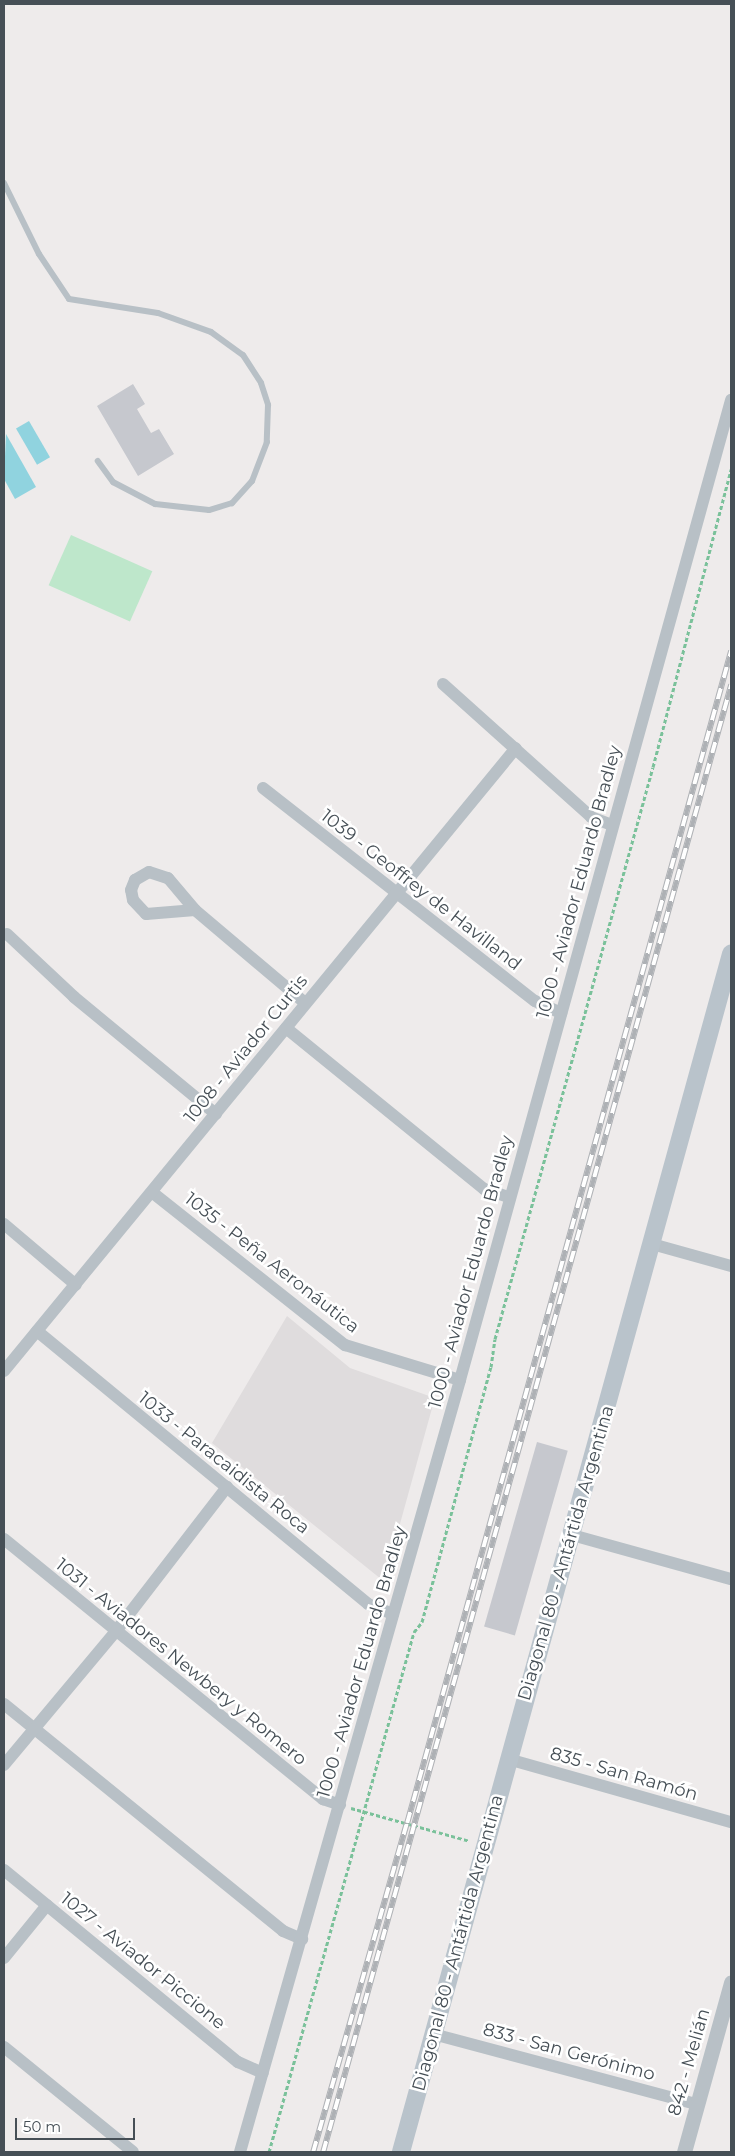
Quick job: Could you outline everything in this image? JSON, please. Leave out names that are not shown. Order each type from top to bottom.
[{"type":"main road","name":"Diagonal 80 - Antártida Argentina","points":[[401,2152],[483,1845],[572,1535],[731,956]]},
{"type":"street","name":"1000 - Aviador Eduardo Bradley","points":[[240,2152],[460,1380],[612,824],[731,400]]},
{"type":"street","points":[[443,684],[591,817],[612,824]]},
{"type":"street","name":"1008 - Aviador Curtis","points":[[4,1371],[153,1193],[305,1003],[516,748]]},
{"type":"street","name":"1039 - Geoffrey de Havilland","points":[[263,788],[535,1001],[561,1013]]},
{"type":"street","points":[[194,910],[146,914],[133,900],[131,890],[135,880],[149,872],[168,878],[194,910],[305,1003]]},
{"type":"street","points":[[7,934],[74,997],[216,1114]]},
{"type":"street","points":[[286,1028],[484,1189],[509,1197]]},
{"type":"street","name":"1035 - Peña Aeronáutica","points":[[153,1193],[345,1345],[460,1380]]},
{"type":"street","points":[[4,1224],[76,1284]]},
{"type":"street","points":[[652,1244],[731,1266]]},
{"type":"street","name":"1033 - Paracaidista Roca","points":[[37,1332],[227,1486],[368,1604],[393,1614]]},
{"type":"street","points":[[4,1764],[116,1630],[227,1486]]},
{"type":"street","points":[[572,1535],[731,1579]]},
{"type":"street","name":"1031 - Aviadores Newbery y Romero","points":[[4,1540],[323,1800],[340,1805]]},
{"type":"street","points":[[4,1704],[284,1931],[302,1939]]},
{"type":"street","name":"835 - San Ramón","points":[[508,1759],[731,1822]]},
{"type":"street","name":"1027 - Aviador Piccione","points":[[4,1870],[238,2062],[263,2073]]},
{"type":"street","points":[[4,1958],[46,1905]]},
{"type":"street","name":"842 - Melián","points":[[684,2152],[731,1982]]},
{"type":"street","name":"833 - San Gerónimo","points":[[433,2034],[697,2104]]},
{"type":"street","points":[[4,2047],[133,2152]]},
{"type":"lane","points":[[4,183],[39,254],[69,299],[158,313],[211,332],[243,355],[261,383],[268,405],[267,442],[252,481],[232,503],[209,510],[155,504],[113,482],[98,461]]},
{"type":"path","points":[[269,2152],[414,1632],[425,1612],[491,1368],[495,1339],[645,796],[731,469]]},
{"type":"path","points":[[340,1805],[483,1845]]},
{"type":"shaded area","points":[[287,1316],[350,1368],[432,1397],[434,1401],[385,1578],[381,1579],[212,1443]]},
{"type":"green space","points":[[71,535],[152,571],[130,621],[49,585]]},
{"type":"water","points":[[29,421],[50,457],[37,465],[16,428]]},
{"type":"water","points":[[6,434],[36,487],[15,499],[4,479]]},
{"type":"building","points":[[133,384],[145,404],[137,409],[151,433],[159,429],[174,454],[138,476],[97,406]]},
{"type":"building","points":[[537,1442],[568,1451],[515,1635],[484,1627]]},
{"type":"railway","points":[[313,2152],[407,1823],[731,651]]},
{"type":"railway","points":[[323,2152],[731,685]]}]
